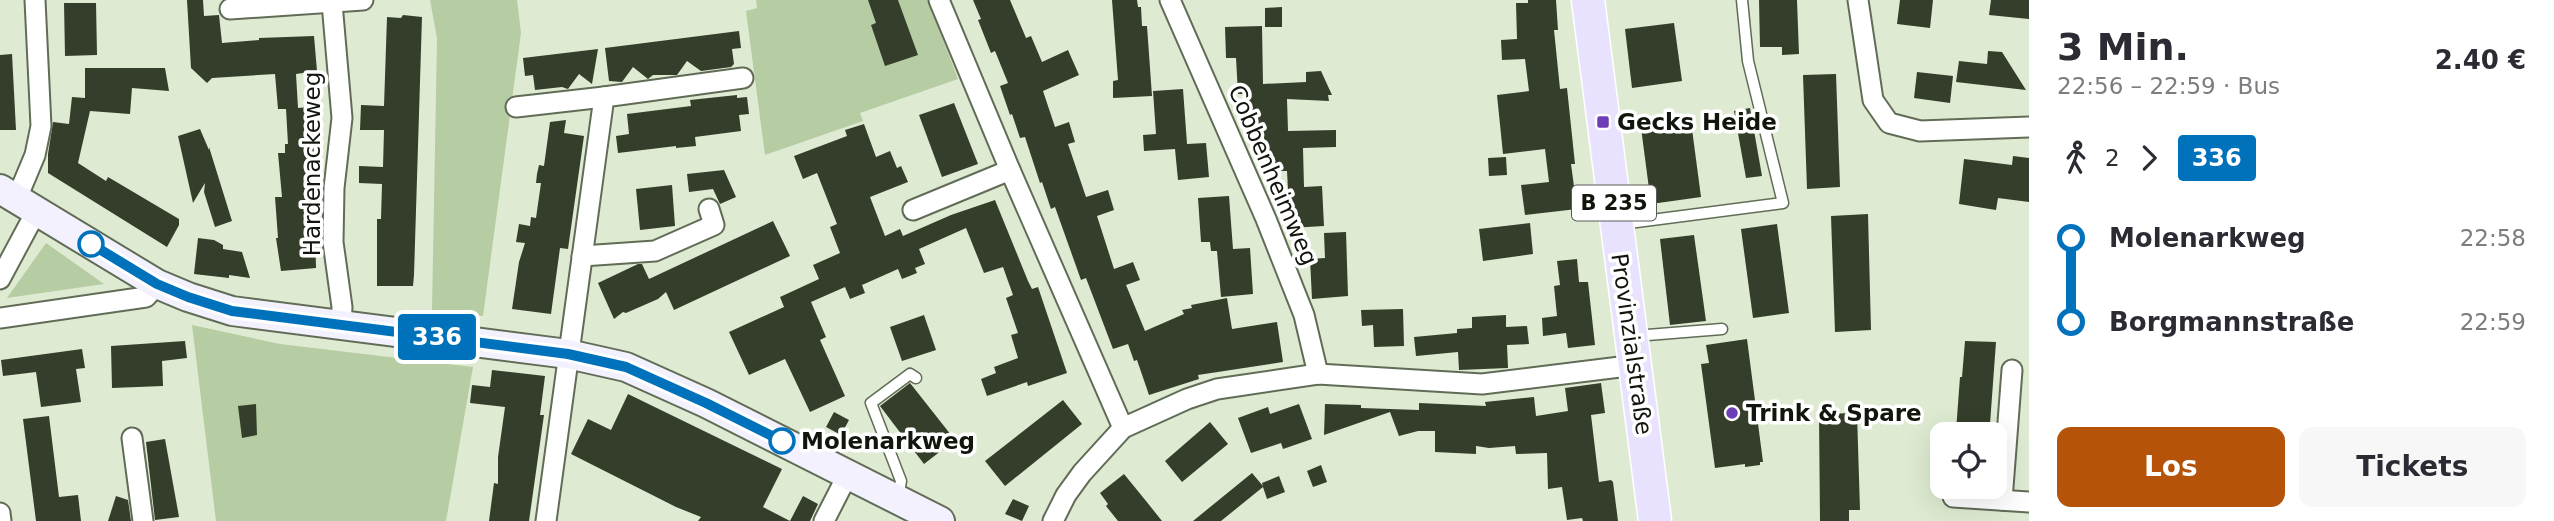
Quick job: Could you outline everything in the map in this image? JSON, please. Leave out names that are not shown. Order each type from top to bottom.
[{"type":"main road","name":"Provinzialstraße","points":[[1588,0],[1655,521]]},
{"type":"street","points":[[0,279],[18,199],[35,155],[41,126],[35,0]]},
{"type":"street","points":[[230,9],[363,0]]},
{"type":"street","points":[[939,0],[1010,170],[1124,428]]},
{"type":"street","name":"Cobbenheimweg","points":[[1170,0],[1266,219],[1304,315],[1318,374]]},
{"type":"street","points":[[1858,0],[1873,100],[1889,123],[1920,131],[2029,127]]},
{"type":"street","name":"Hardenackeweg","points":[[332,3],[342,118],[334,188],[333,242],[342,307],[341,325]]},
{"type":"street","points":[[516,107],[743,78]]},
{"type":"street","points":[[546,521],[604,97]]},
{"type":"street","points":[[913,210],[1010,170]]},
{"type":"street","points":[[18,199],[157,284],[232,311],[568,354],[626,367],[706,403],[940,521]]},
{"type":"street","points":[[582,256],[655,251],[714,225],[709,209]]},
{"type":"street","points":[[0,318],[146,297],[157,284]]},
{"type":"street","points":[[1053,521],[1066,495],[1082,473],[1124,428],[1187,399],[1217,389],[1318,374],[1482,384],[1634,351]]},
{"type":"street","points":[[2002,500],[2012,370]]},
{"type":"street","points":[[132,438],[143,521]]},
{"type":"street","points":[[824,521],[848,474]]},
{"type":"street","points":[[1986,499],[2029,502]]},
{"type":"street","points":[[0,513],[1,521]]},
{"type":"lane","points":[[1616,225],[1783,203],[1748,61],[1742,0]]},
{"type":"lane","points":[[1634,351],[1722,329]]},
{"type":"lane","points":[[898,500],[901,481],[871,403],[904,377],[910,374],[916,378]]},
{"type":"green space","points":[[430,0],[517,0],[521,33],[483,316],[432,311],[437,38]]},
{"type":"green space","points":[[756,0],[928,0],[958,79],[860,113],[863,121],[765,155],[746,11],[757,8]]},
{"type":"green space","points":[[46,243],[104,284],[7,298]]},
{"type":"green space","points":[[192,325],[280,344],[473,367],[446,521],[216,521]]},
{"type":"building","points":[[187,0],[203,0],[204,16],[219,15],[222,43],[259,38],[314,36],[317,71],[296,74],[298,108],[320,106],[322,141],[313,142],[317,194],[310,195],[313,230],[315,229],[316,268],[281,271],[276,238],[275,197],[282,197],[278,153],[285,153],[285,144],[288,144],[286,109],[278,109],[275,74],[212,78],[207,83],[191,68]]},
{"type":"building","points":[[868,0],[898,0],[918,55],[885,66],[871,25],[876,23]]},
{"type":"building","points":[[973,0],[1010,0],[1026,38],[1031,36],[1042,62],[1068,50],[1079,75],[1043,91],[1055,127],[1069,122],[1075,142],[1068,144],[1086,197],[1108,190],[1114,210],[1097,216],[1114,269],[1133,262],[1140,280],[1126,285],[1145,331],[1184,314],[1182,310],[1192,308],[1191,305],[1227,298],[1232,329],[1277,322],[1283,362],[1198,375],[1199,379],[1149,395],[1137,360],[1134,361],[1128,344],[1113,349],[1086,278],[1081,280],[1055,207],[1051,209],[1042,182],[1040,183],[1025,137],[1020,138],[1012,114],[1010,115],[1000,86],[1008,83],[995,51],[991,53]]},
{"type":"building","points":[[1112,0],[1137,0],[1138,7],[1141,7],[1142,26],[1147,26],[1152,96],[1113,98],[1113,81],[1118,80]]},
{"type":"building","points":[[1528,0],[1556,0],[1558,30],[1554,30],[1560,89],[1567,88],[1575,164],[1571,164],[1577,209],[1525,215],[1521,185],[1549,182],[1545,149],[1503,154],[1497,95],[1529,91],[1525,59],[1502,60],[1501,40],[1517,39],[1516,3],[1528,3]]},
{"type":"building","points":[[1759,0],[1797,0],[1799,54],[1782,55],[1782,47],[1760,47]]},
{"type":"building","points":[[1900,0],[1933,0],[1930,28],[1897,24]]},
{"type":"building","points":[[1991,0],[2029,0],[2029,19],[1989,15]]},
{"type":"building","points":[[64,3],[96,3],[97,55],[65,56]]},
{"type":"building","points":[[1282,7],[1282,27],[1265,27],[1265,8]]},
{"type":"building","points":[[403,15],[422,17],[413,286],[377,286],[377,219],[381,219],[382,184],[359,183],[359,166],[383,167],[384,130],[360,130],[361,105],[384,106],[387,17],[401,18]]},
{"type":"building","points":[[1674,23],[1682,81],[1632,88],[1625,29]]},
{"type":"building","points":[[1262,26],[1263,84],[1306,82],[1306,72],[1321,71],[1332,95],[1328,95],[1329,101],[1287,99],[1288,131],[1336,130],[1336,147],[1303,148],[1304,187],[1322,186],[1324,226],[1290,228],[1287,171],[1265,171],[1264,133],[1256,133],[1253,120],[1246,120],[1245,94],[1238,94],[1236,58],[1226,58],[1225,27]]},
{"type":"building","points":[[739,31],[741,48],[732,49],[734,64],[731,67],[701,71],[687,61],[677,75],[653,75],[648,79],[633,67],[622,82],[609,81],[605,48]]},
{"type":"building","points":[[598,49],[592,84],[579,74],[568,89],[562,87],[535,90],[533,75],[525,76],[523,58]]},
{"type":"building","points":[[1988,51],[2002,52],[2026,90],[1956,82],[1959,61],[1987,64]]},
{"type":"building","points":[[12,54],[16,130],[0,130],[0,55]]},
{"type":"building","points":[[85,68],[165,68],[169,91],[132,88],[130,114],[90,111],[78,163],[106,181],[108,177],[179,219],[179,225],[167,247],[48,173],[53,122],[69,124],[72,97],[85,98]]},
{"type":"building","points":[[1917,72],[1953,76],[1950,103],[1914,98]]},
{"type":"building","points":[[1836,74],[1840,187],[1807,189],[1803,75]]},
{"type":"building","points":[[1183,89],[1187,144],[1206,143],[1209,177],[1178,180],[1175,149],[1144,151],[1143,135],[1156,134],[1153,91]]},
{"type":"building","points":[[737,95],[737,98],[747,97],[749,114],[739,115],[741,131],[695,137],[696,146],[618,153],[616,136],[629,134],[627,114],[691,106],[690,100]]},
{"type":"building","points":[[954,103],[978,164],[942,177],[919,115]]},
{"type":"building","points":[[1750,108],[1762,176],[1746,178],[1734,111]]},
{"type":"building","points":[[1690,114],[1701,197],[1651,204],[1640,120]]},
{"type":"building","points":[[566,120],[564,133],[584,136],[568,249],[560,248],[551,314],[512,309],[519,262],[525,243],[516,242],[519,224],[530,226],[531,217],[536,218],[541,183],[536,183],[537,174],[539,165],[544,166],[550,122]]},
{"type":"building","points":[[864,124],[876,157],[890,151],[897,168],[901,166],[908,182],[870,197],[885,236],[900,229],[903,236],[995,200],[1028,281],[1032,289],[1038,287],[1067,373],[1028,386],[1027,382],[987,396],[981,379],[996,373],[994,367],[1018,358],[1011,335],[1018,333],[1006,298],[1013,295],[1003,267],[984,273],[966,228],[919,249],[925,264],[915,268],[917,273],[902,279],[898,269],[862,285],[865,293],[850,299],[845,287],[811,302],[826,337],[820,340],[845,396],[810,412],[785,359],[749,375],[729,332],[784,307],[780,297],[819,279],[813,265],[840,253],[830,227],[837,224],[817,173],[803,179],[794,156],[847,136],[845,130]]},
{"type":"building","points":[[200,129],[209,150],[209,147],[232,221],[215,227],[204,192],[205,183],[193,203],[178,136]]},
{"type":"building","points":[[2013,156],[2029,158],[2029,202],[1998,198],[1996,210],[1959,204],[1964,159],[2012,165]]},
{"type":"building","points":[[1506,157],[1507,175],[1489,176],[1488,158]]},
{"type":"building","points":[[724,170],[736,197],[720,204],[713,189],[689,192],[687,174]]},
{"type":"building","points":[[672,185],[675,226],[640,230],[636,189]]},
{"type":"building","points":[[1229,196],[1233,249],[1250,248],[1253,294],[1221,297],[1217,251],[1211,251],[1210,242],[1201,242],[1198,198]]},
{"type":"building","points":[[1868,214],[1871,330],[1835,332],[1831,216]]},
{"type":"building","points":[[773,221],[790,256],[674,310],[666,292],[658,299],[623,312],[614,319],[598,283],[638,264],[642,264],[649,279]]},
{"type":"building","points":[[1530,223],[1533,254],[1483,261],[1479,229]]},
{"type":"building","points":[[1777,224],[1789,313],[1753,318],[1741,229]]},
{"type":"building","points":[[1346,232],[1348,296],[1312,299],[1310,259],[1325,258],[1324,233]]},
{"type":"building","points":[[1694,235],[1706,321],[1670,325],[1660,239]]},
{"type":"building","points":[[198,238],[214,240],[223,245],[223,249],[242,252],[250,278],[194,274]]},
{"type":"building","points":[[1577,259],[1579,282],[1588,282],[1595,345],[1568,348],[1566,333],[1543,336],[1542,318],[1557,316],[1554,286],[1560,285],[1557,261]]},
{"type":"building","points":[[1403,309],[1404,346],[1374,347],[1373,325],[1362,326],[1361,310]]},
{"type":"building","points":[[924,315],[936,350],[902,361],[890,327]]},
{"type":"building","points":[[1506,315],[1506,327],[1527,326],[1529,344],[1507,345],[1508,368],[1459,370],[1458,352],[1416,356],[1414,337],[1457,333],[1457,329],[1472,328],[1472,317]]},
{"type":"building","name":"Trink & Spare","points":[[1747,339],[1763,462],[1745,467],[1745,464],[1715,468],[1701,364],[1709,363],[1706,345]]},
{"type":"building","points":[[185,341],[187,358],[162,361],[163,386],[112,388],[111,346]]},
{"type":"building","points":[[1965,341],[1996,342],[1990,422],[1957,422]]},
{"type":"building","points":[[82,349],[85,368],[76,369],[81,402],[41,407],[36,372],[3,376],[1,360]]},
{"type":"building","points":[[492,370],[545,376],[540,415],[544,415],[529,521],[489,521],[494,483],[498,484],[498,457],[505,407],[470,403],[472,385],[490,387]]},
{"type":"building","points":[[910,383],[955,440],[924,464],[880,406]]},
{"type":"building","points":[[1601,383],[1605,413],[1591,415],[1599,482],[1613,482],[1618,521],[1583,521],[1582,518],[1567,520],[1562,487],[1548,489],[1547,453],[1516,454],[1515,446],[1476,446],[1476,454],[1435,452],[1435,431],[1418,431],[1399,436],[1390,412],[1324,435],[1325,404],[1419,410],[1419,403],[1486,406],[1485,402],[1534,397],[1536,416],[1568,411],[1565,388]]},
{"type":"building","points":[[628,394],[782,469],[763,507],[790,521],[698,521],[701,517],[571,454],[588,419],[611,430]]},
{"type":"building","points":[[1063,400],[1082,424],[1005,486],[985,461]]},
{"type":"building","points":[[256,404],[257,435],[242,438],[238,406]]},
{"type":"building","points":[[1299,404],[1312,439],[1283,449],[1281,443],[1251,453],[1238,418],[1268,407],[1270,414]]},
{"type":"building","points":[[834,412],[849,420],[841,435],[826,427]]},
{"type":"building","points":[[1857,413],[1860,510],[1849,510],[1849,521],[1820,521],[1819,414]]},
{"type":"building","points":[[49,416],[59,497],[78,495],[81,521],[36,521],[23,419]]},
{"type":"building","points":[[1210,422],[1228,444],[1182,482],[1165,461]]},
{"type":"building","points":[[165,439],[179,517],[155,520],[146,442]]},
{"type":"building","points":[[1321,465],[1327,482],[1313,487],[1307,471]]},
{"type":"building","points":[[1252,473],[1263,486],[1262,483],[1279,476],[1285,492],[1267,499],[1263,487],[1221,521],[1193,521]]},
{"type":"building","points":[[1124,474],[1162,521],[1118,521],[1100,493]]},
{"type":"building","points":[[116,496],[128,500],[131,521],[108,521]]},
{"type":"building","points":[[803,496],[818,504],[810,521],[790,521]]},
{"type":"building","points":[[1013,499],[1029,506],[1022,521],[1005,514]]},
{"type":"bus line","name":"336","points":[[91,244],[157,284],[232,311],[568,354],[626,367],[782,441]]},
{"type":"place","name":"Gecks Heide","points":[[1603,122]]},
{"type":"place","name":"Trink & Spare","points":[[1732,413]]},
{"type":"place","name":"Molenarkweg","points":[[782,441]]}]
